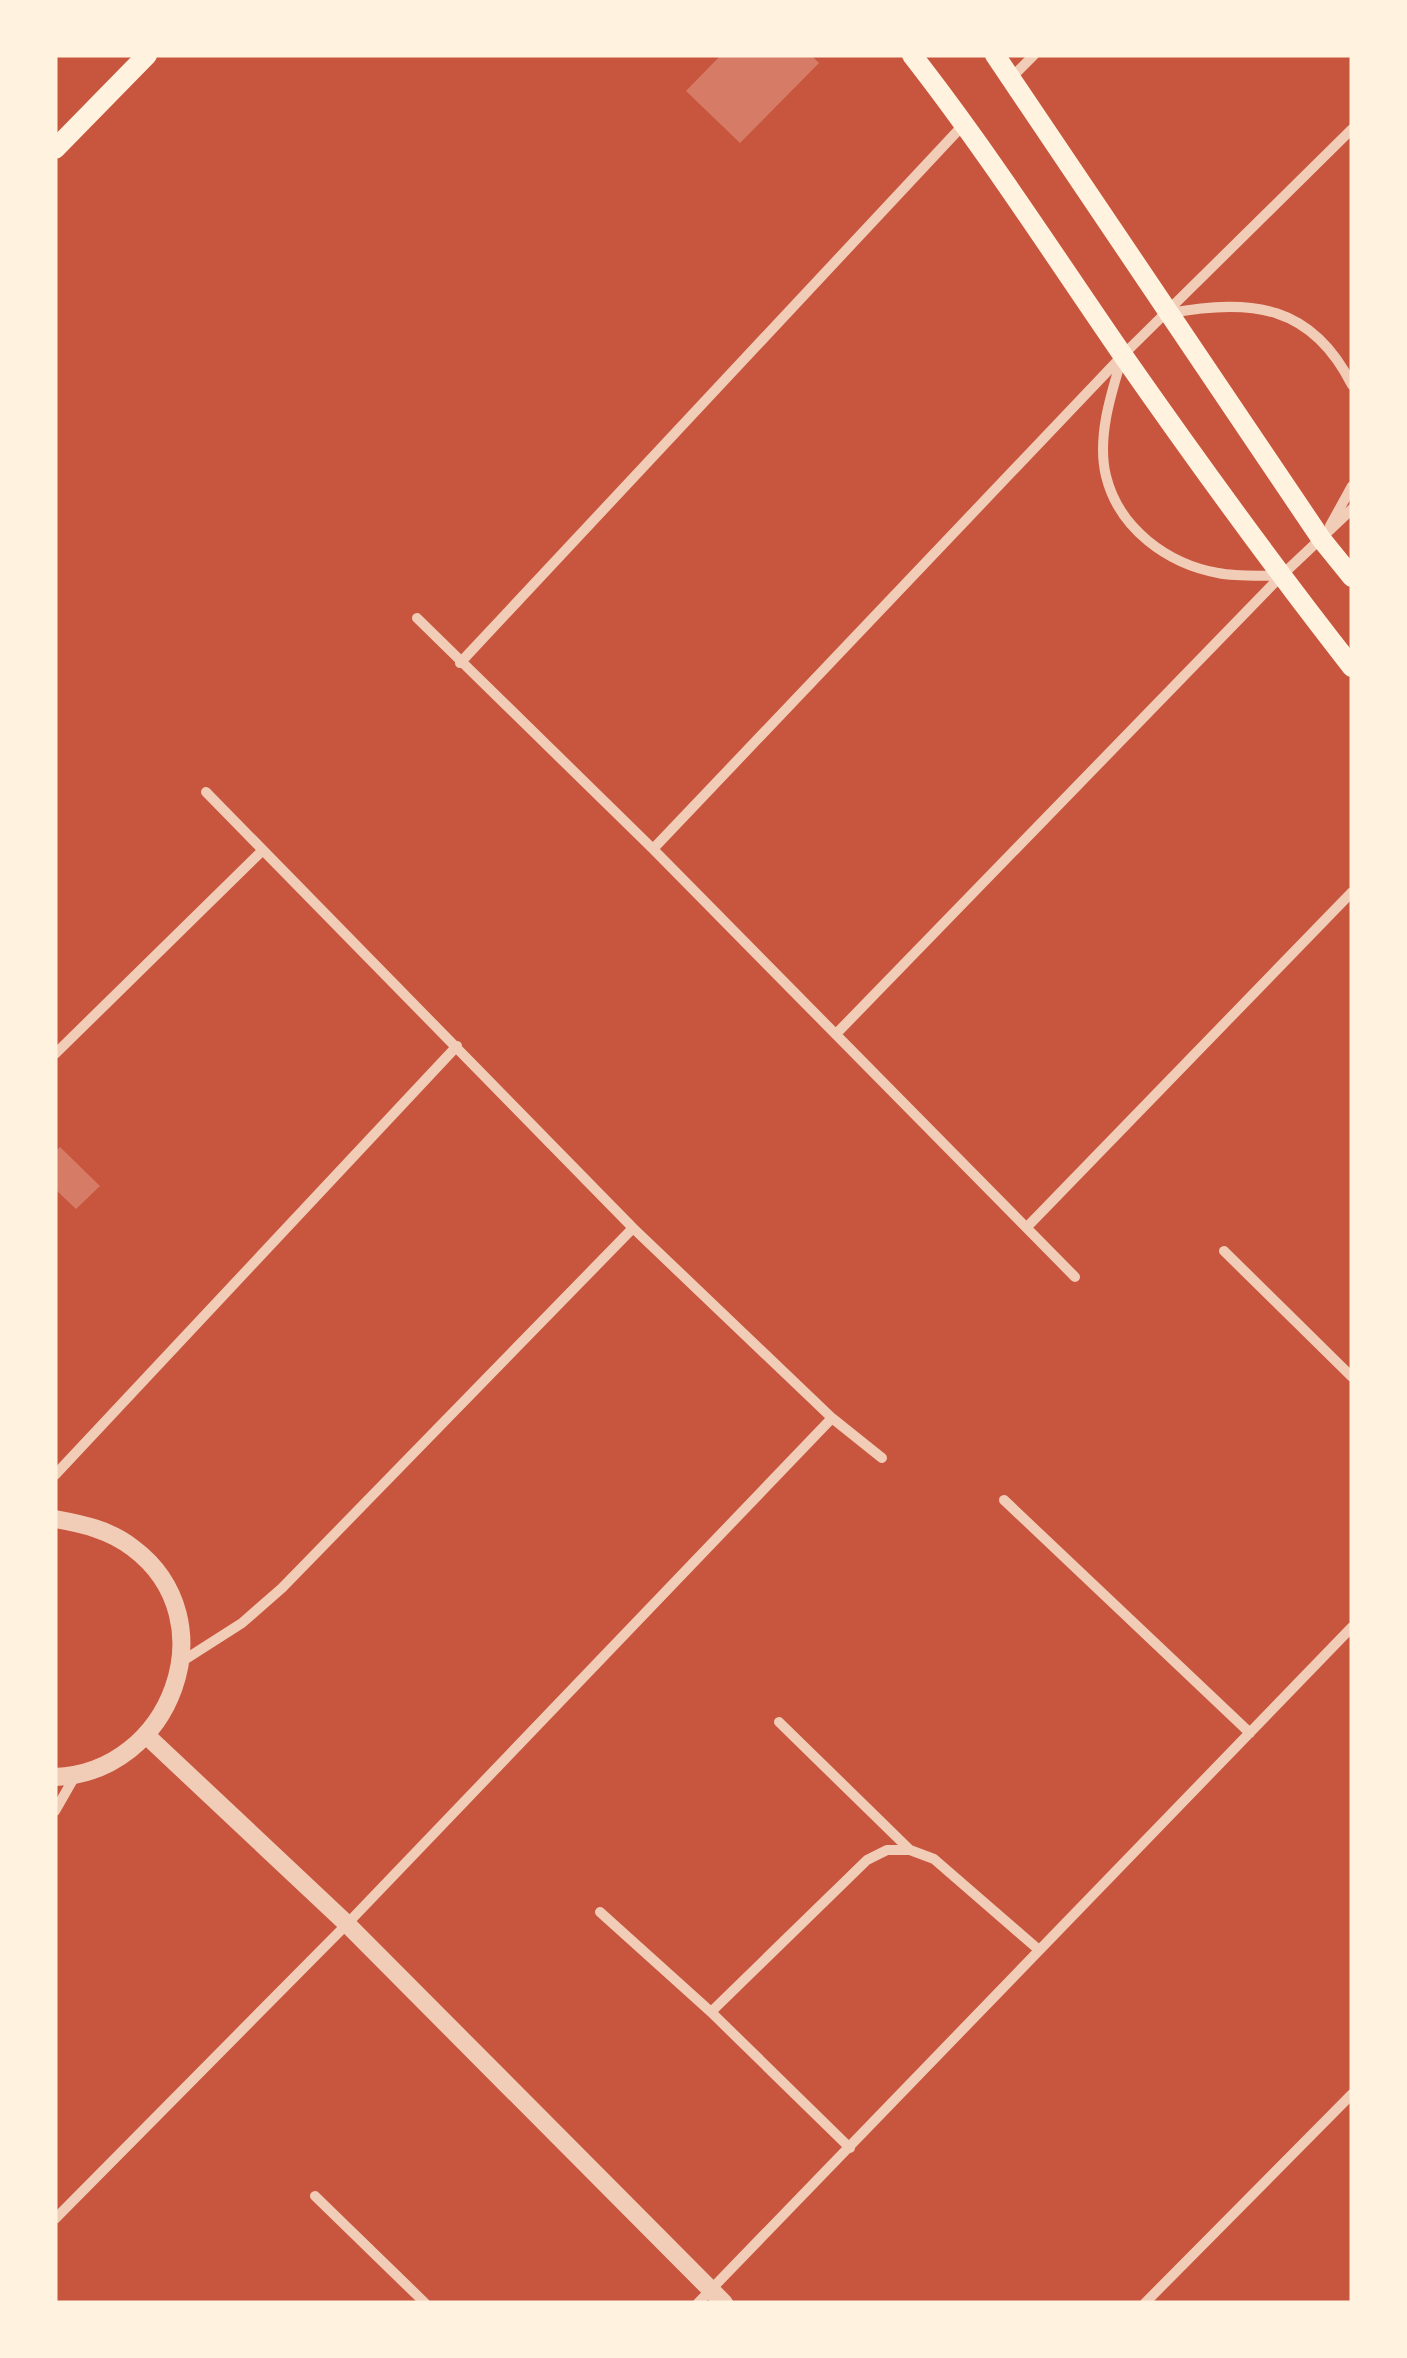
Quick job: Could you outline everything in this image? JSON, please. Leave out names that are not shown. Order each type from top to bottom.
[{"type":"main road","points":[[55,149],[147,55]]},
{"type":"main road","points":[[912,55],[965,122],[1123,356],[1281,576],[1352,667]]},
{"type":"main road","points":[[995,55],[1322,540],[1352,577]]},
{"type":"street","points":[[1012,76],[1034,55]]},
{"type":"street","points":[[460,663],[965,122]]},
{"type":"street","points":[[653,849],[1123,356],[1352,128]]},
{"type":"street","points":[[1169,313],[1215,305],[1255,308],[1297,320],[1336,354],[1352,385]]},
{"type":"street","points":[[1123,356],[1108,401],[1106,476],[1141,536],[1176,561],[1220,574],[1281,576]]},
{"type":"street","points":[[1322,540],[1352,486]]},
{"type":"street","points":[[836,1034],[1281,576],[1352,509]]},
{"type":"street","points":[[417,618],[653,849],[1075,1277]]},
{"type":"street","points":[[206,792],[633,1228],[832,1418],[882,1458]]},
{"type":"street","points":[[55,1054],[262,850]]},
{"type":"street","points":[[1027,1227],[1352,892]]},
{"type":"street","points":[[55,1475],[457,1046]]},
{"type":"street","points":[[181,1662],[242,1623],[282,1588],[633,1228]]},
{"type":"street","points":[[1224,1252],[1351,1374]]},
{"type":"street","points":[[55,2219],[347,1924],[832,1418]]},
{"type":"street","points":[[1004,1500],[1250,1733]]},
{"type":"street","points":[[55,1519],[96,1527],[135,1548],[164,1582],[179,1620],[181,1662],[170,1702],[147,1736],[114,1762],[75,1776],[55,1777]]},
{"type":"street","points":[[147,1736],[347,1924],[711,2299],[1038,1950],[1352,1627]]},
{"type":"street","points":[[779,1722],[910,1850]]},
{"type":"street","points":[[55,1812],[75,1776]]},
{"type":"street","points":[[711,2012],[867,1860],[886,1850],[910,1850],[934,1858],[1038,1950]]},
{"type":"street","points":[[600,1912],[711,2012],[850,2148]]},
{"type":"street","points":[[1145,2303],[1352,2094]]},
{"type":"street","points":[[315,2196],[425,2303]]},
{"type":"building","points":[[721,55],[811,55],[819,63],[740,143],[686,91]]},
{"type":"building","points":[[60,1147],[100,1186],[76,1209],[55,1189],[55,1151]]}]
